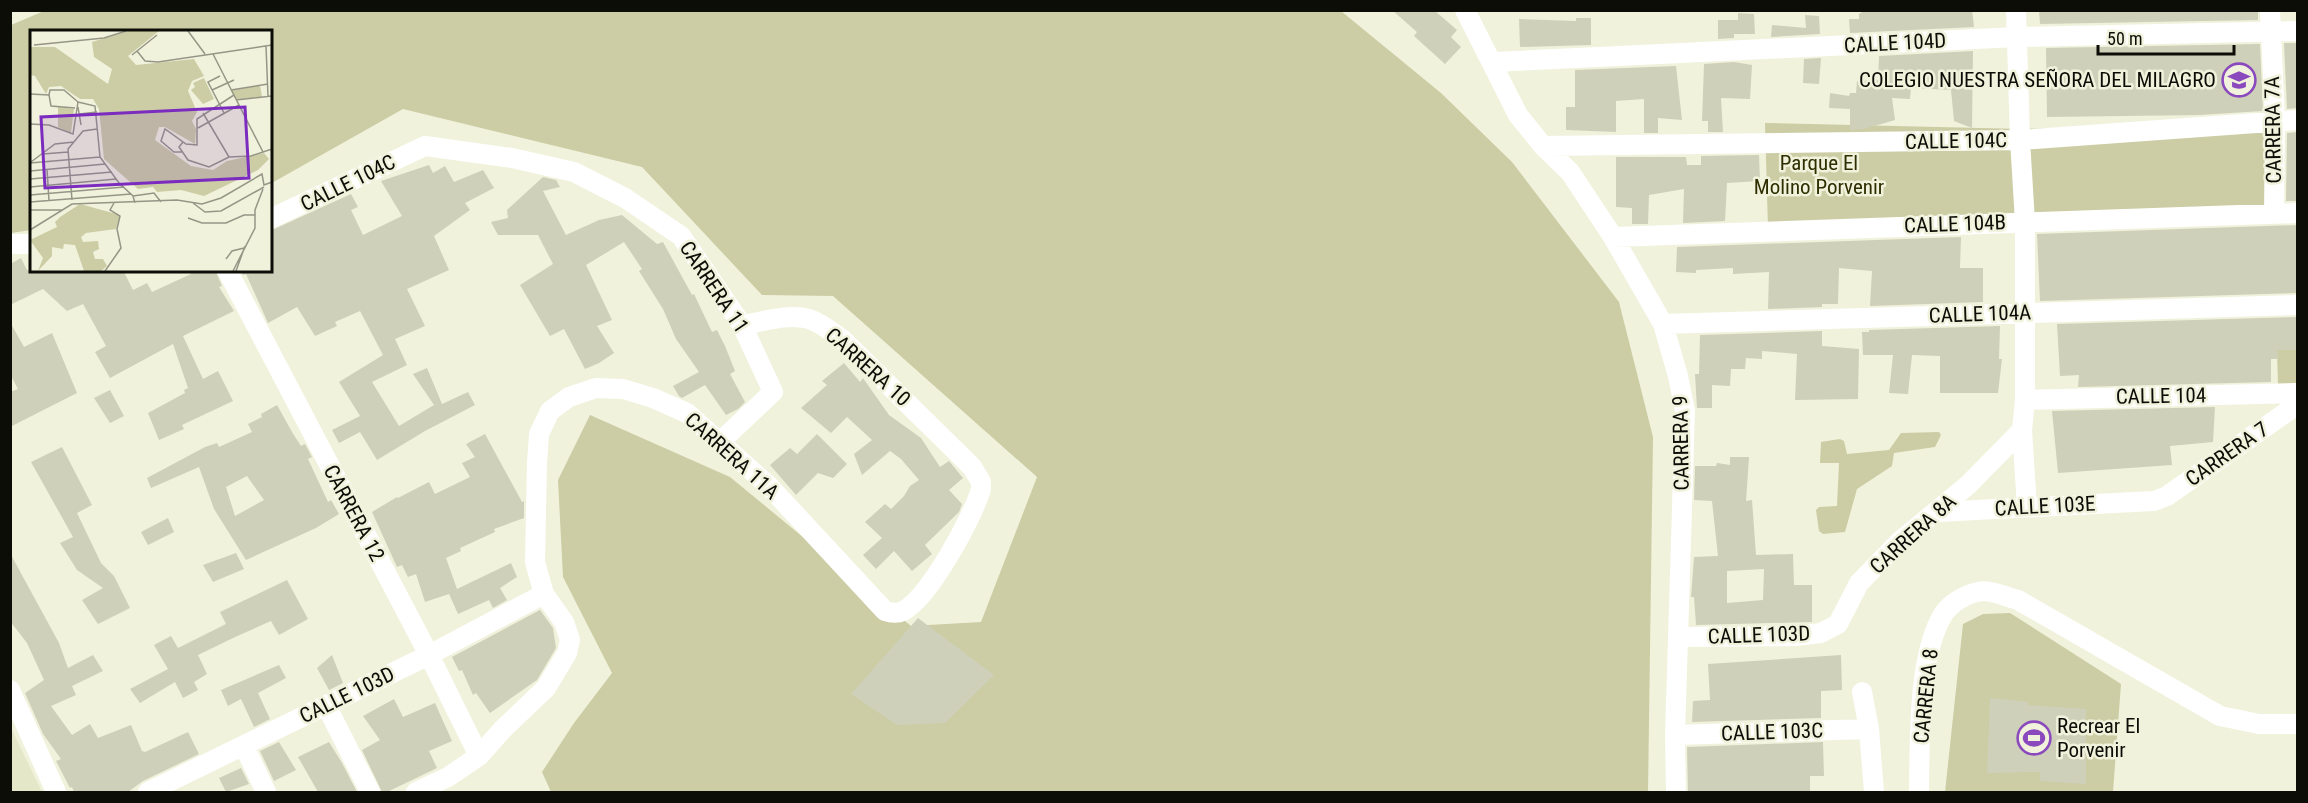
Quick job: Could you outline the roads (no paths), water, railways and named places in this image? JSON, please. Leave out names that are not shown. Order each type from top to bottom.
[{"type":"street","name":"CARRERA 9","points":[[1465,10],[1518,115],[1543,146],[1570,172],[1614,237],[1663,324],[1678,376],[1685,411],[1676,792]]},
{"type":"street","points":[[2016,10],[2025,222],[2025,400],[2022,430],[2027,507]]},
{"type":"street","name":"CARRERA 7A","points":[[2270,10],[2275,120],[2274,214]]},
{"type":"street","name":"CALLE 104D","points":[[1493,62],[2017,37],[2298,31]]},
{"type":"street","name":"CALLE 104C","points":[[1543,146],[2020,140],[2298,120]]},
{"type":"street","name":"CALLE 104C","points":[[272,218],[425,146]]},
{"type":"street","name":"CARRERA 11","points":[[425,146],[512,158],[574,172],[625,198],[681,236],[742,325],[773,392],[722,441]]},
{"type":"street","name":"CALLE 104B","points":[[1614,237],[2298,213]]},
{"type":"street","points":[[10,244],[30,244]]},
{"type":"street","name":"CARRERA 12","points":[[228,272],[429,655],[479,756]]},
{"type":"street","name":"CALLE 104A","points":[[1663,324],[2298,305]]},
{"type":"street","name":"CARRERA 10","points":[[742,325],[794,317],[809,319],[828,328],[842,339],[972,467],[981,482],[979,497],[946,560],[916,601]]},
{"type":"street","name":"CARRERA 11A","points":[[479,756],[503,729],[546,688],[567,653],[570,640],[564,622],[544,594],[535,562],[539,434],[550,411],[569,397],[596,388],[623,389],[687,413],[722,441],[769,486],[885,611],[896,613],[904,611],[916,601]]},
{"type":"street","name":"CALLE 104","points":[[2025,400],[2298,393]]},
{"type":"street","name":"CARRERA 7","points":[[2154,501],[2167,496],[2298,404]]},
{"type":"street","name":"CARRERA 8A","points":[[1838,624],[1859,583],[1899,542],[1937,512],[2001,454],[2022,430]]},
{"type":"street","name":"CALLE 103E","points":[[1937,512],[2154,501]]},
{"type":"street","name":"CARRERA 8","points":[[1919,792],[1921,701],[1932,637],[1945,611],[1962,598],[1981,591],[2018,600],[2220,716],[2259,724],[2298,724]]},
{"type":"street","name":"CALLE 103D","points":[[160,790],[429,655],[544,594]]},
{"type":"street","name":"CALLE 103D","points":[[1678,637],[1795,636],[1821,633],[1838,624]]},
{"type":"street","points":[[10,690],[56,792]]},
{"type":"street","points":[[1862,692],[1869,729],[1874,792]]},
{"type":"street","points":[[326,705],[370,792]]},
{"type":"street","name":"CALLE 103C","points":[[1676,735],[1869,729]]},
{"type":"street","points":[[244,746],[266,792]]},
{"type":"street","points":[[416,792],[448,777],[479,756]]},
{"type":"place","name":"COLEGIO NUESTRA SEÑORA DEL MILAGRO","points":[[2239,80]]},
{"type":"place","name":"Recrear El Porvenir","points":[[2034,738]]},
{"type":"park label","name":"Parque El Molino Porvenir","points":[[1819,175]]}]
